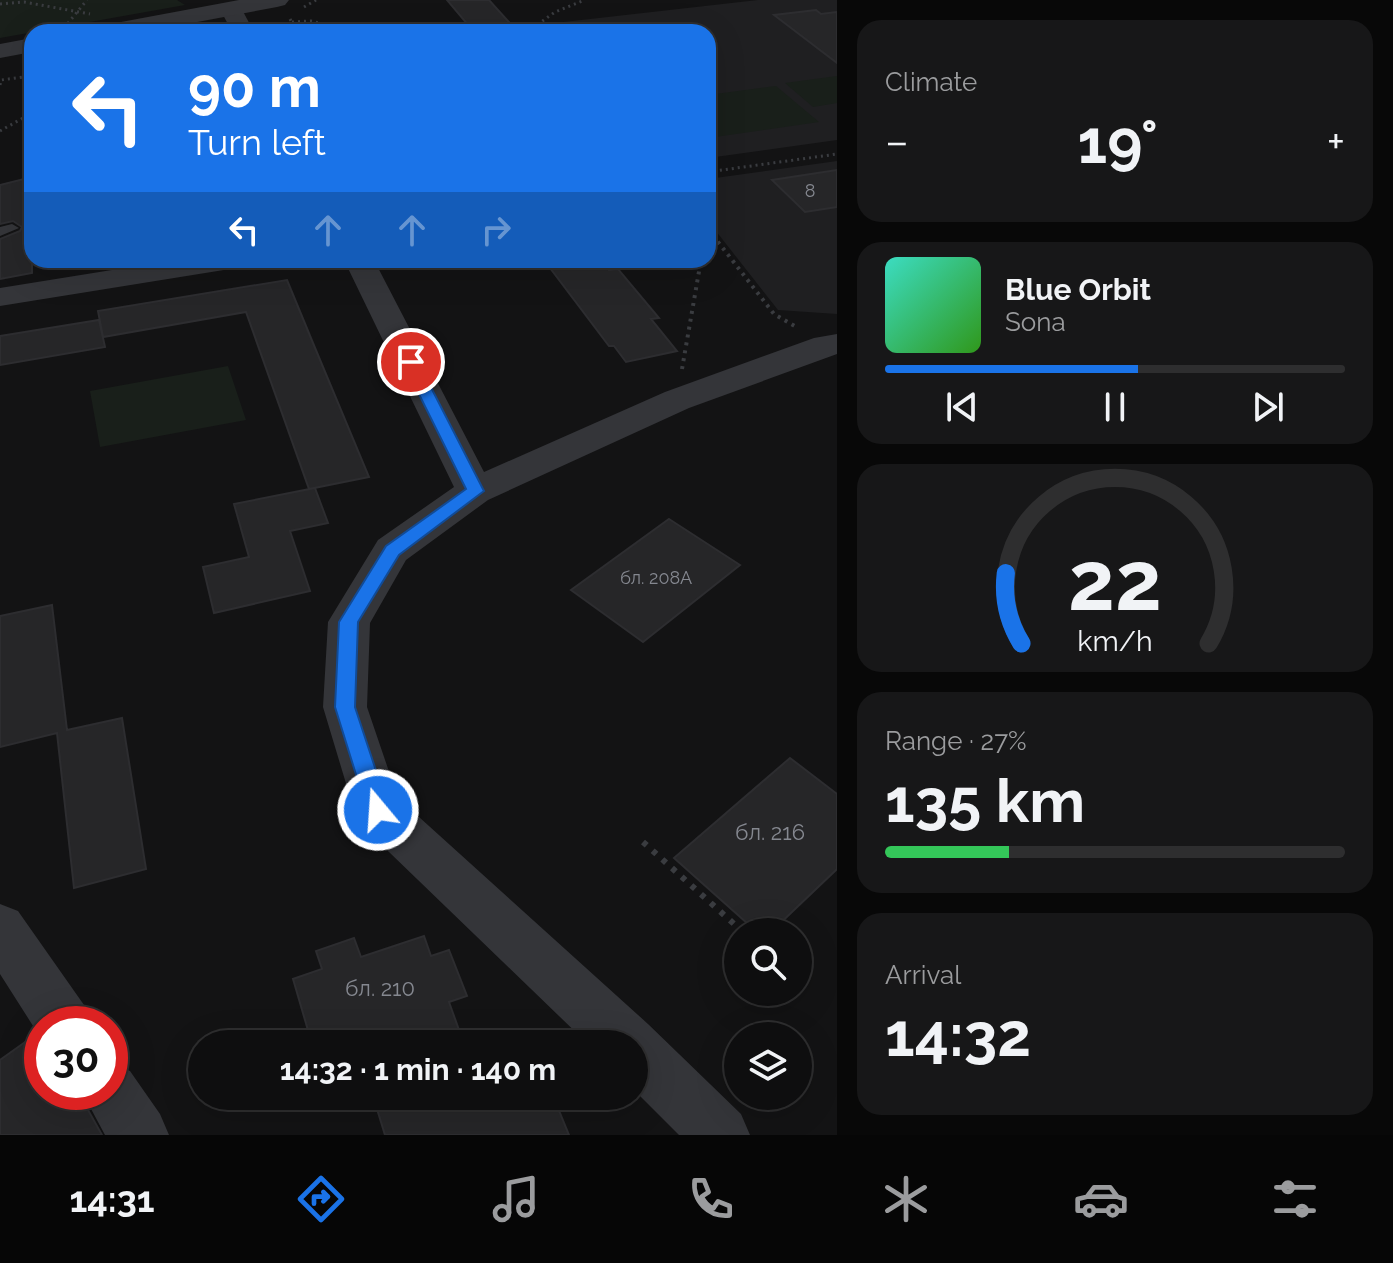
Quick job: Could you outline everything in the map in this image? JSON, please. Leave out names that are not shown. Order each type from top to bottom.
[{"type":"street","points":[[104,24],[231,9],[277,0]]},
{"type":"street","points":[[231,9],[239,24]]},
{"type":"street","points":[[0,51],[24,46]]},
{"type":"street","points":[[0,297],[151,268]]},
{"type":"street","points":[[363,268],[475,491]]},
{"type":"street","points":[[613,1030],[378,810],[345,707],[349,622],[392,550],[475,491],[677,400],[832,345]]},
{"type":"street","points":[[0,928],[52,1006]]},
{"type":"street","points":[[648,1064],[720,1135]]},
{"type":"street","points":[[123,1110],[139,1135]]},
{"type":"path","points":[[67,24],[87,0]]},
{"type":"path","points":[[538,24],[555,12],[585,0]]},
{"type":"path","points":[[0,4],[26,1],[77,12],[104,24]]},
{"type":"path","points":[[292,22],[321,24]]},
{"type":"path","points":[[0,85],[1,80],[24,77]]},
{"type":"path","points":[[0,131],[24,118]]},
{"type":"path","points":[[716,171],[837,154]]},
{"type":"path","points":[[716,239],[774,314],[832,345]]},
{"type":"path","points":[[677,400],[700,268]]},
{"type":"path","points":[[643,842],[727,918]]},
{"type":"shaded area","points":[[0,0],[177,0],[185,5],[78,24],[24,24],[24,34],[0,38]]},
{"type":"shaded area","points":[[758,0],[837,0],[837,140],[716,157],[716,24],[546,24]]},
{"type":"shaded area","points":[[837,76],[837,103],[813,107],[785,83]]},
{"type":"shaded area","points":[[776,86],[819,122],[716,137],[716,94]]},
{"type":"shaded area","points":[[837,161],[837,314],[778,310],[716,231],[716,178]]},
{"type":"shaded area","points":[[228,366],[246,420],[100,447],[90,391]]},
{"type":"building","points":[[447,0],[489,0],[511,24],[467,24]]},
{"type":"building","points":[[816,10],[821,14],[837,12],[837,63],[774,15]]},
{"type":"building","points":[[837,170],[837,207],[805,212],[772,180]]},
{"type":"building","points":[[24,179],[24,268],[32,268],[32,273],[0,279],[0,239],[20,231],[22,227],[13,221],[0,224],[0,185]]},
{"type":"building","points":[[550,268],[618,269],[659,318],[651,319],[677,351],[626,362],[614,346],[609,346]]},
{"type":"building","points":[[287,280],[369,477],[309,489],[246,312],[103,337],[98,311]]},
{"type":"building","points":[[99,320],[105,347],[0,365],[0,336]]},
{"type":"building","points":[[315,488],[328,523],[290,531],[310,591],[214,613],[203,567],[249,557],[234,504]]},
{"type":"building","points":[[669,519],[740,565],[643,642],[571,590]]},
{"type":"building","points":[[52,605],[67,730],[122,718],[146,869],[74,888],[57,733],[0,747],[0,616]]},
{"type":"building","points":[[790,758],[837,794],[837,869],[786,918],[741,918],[674,858]]},
{"type":"building","points":[[424,936],[431,956],[449,950],[467,996],[449,1002],[459,1030],[308,1030],[293,979],[322,969],[316,951],[354,938],[361,957]]},
{"type":"building","points":[[24,1043],[24,1110],[88,1110],[102,1135],[0,1135],[0,1060]]},
{"type":"building","points":[[377,1110],[559,1110],[569,1135],[385,1135]]},
{"type":"route","points":[[378,810],[345,707],[349,622],[392,550],[475,491],[411,362]]}]
